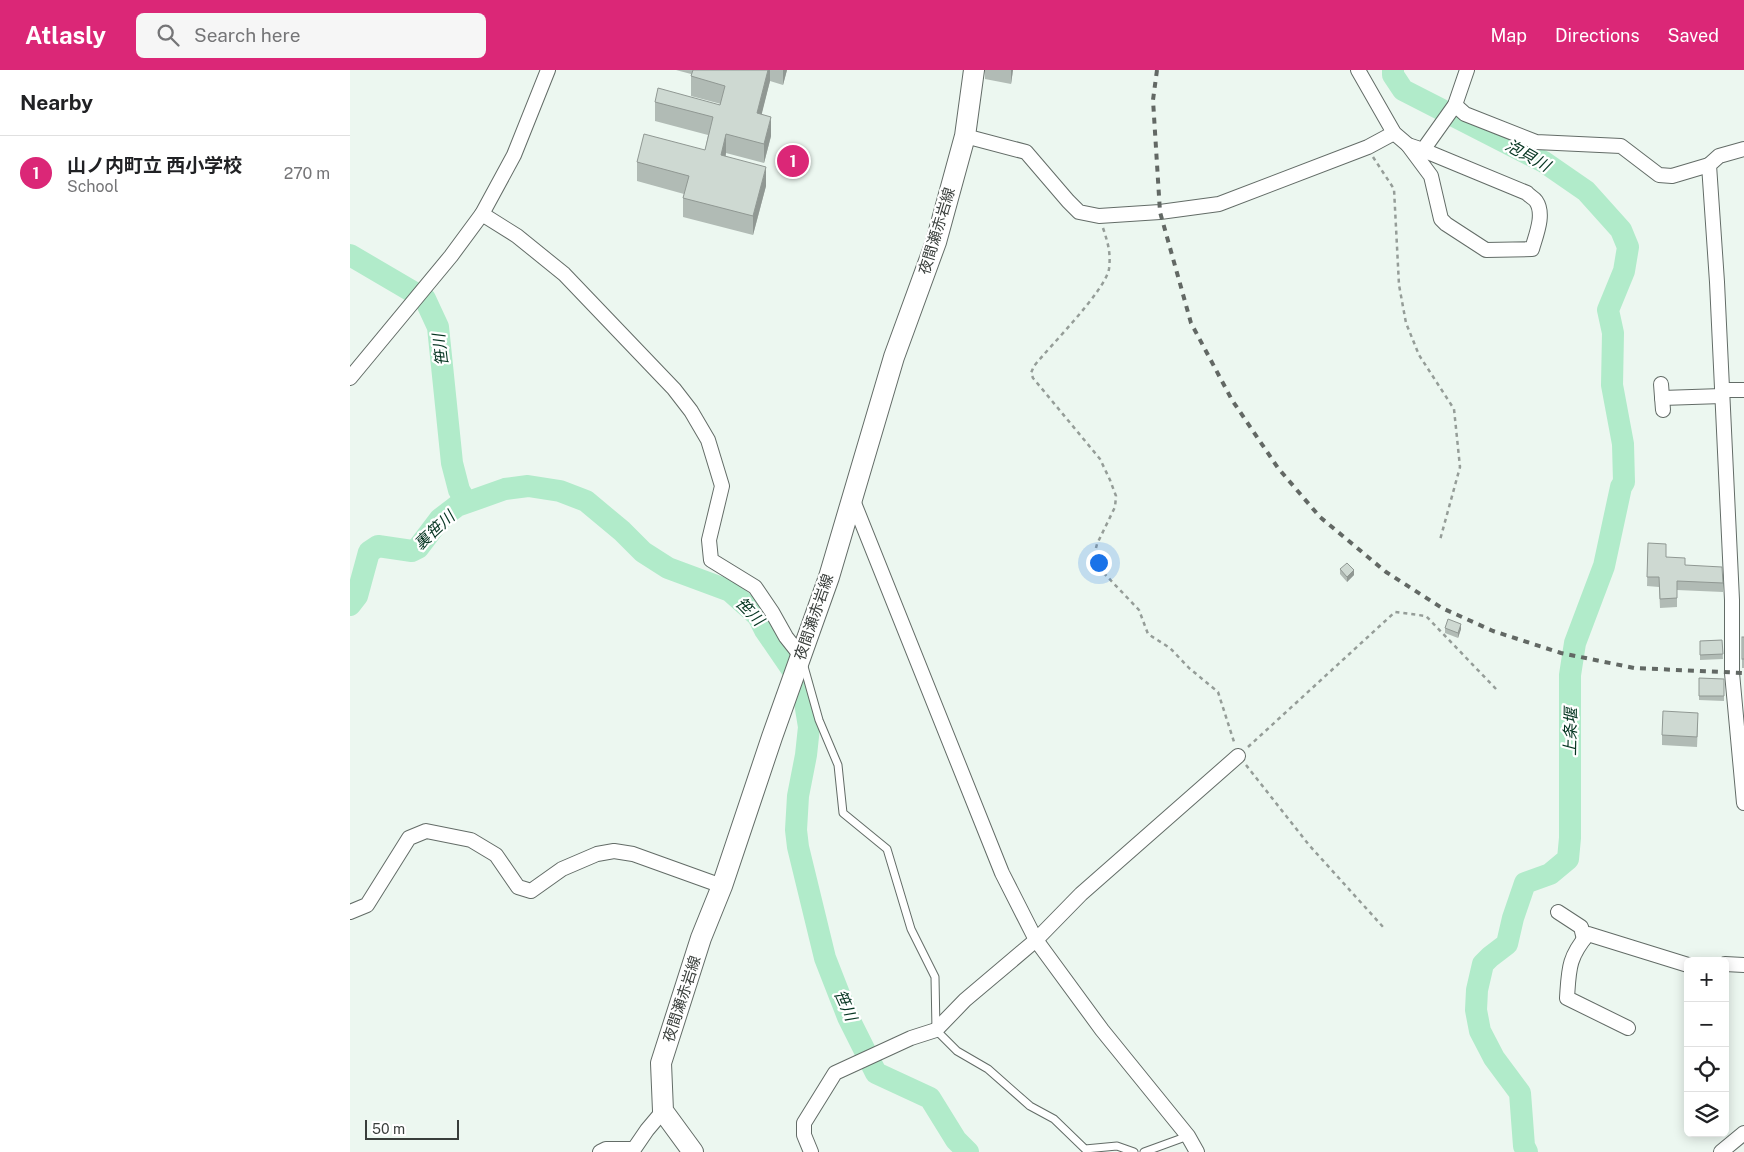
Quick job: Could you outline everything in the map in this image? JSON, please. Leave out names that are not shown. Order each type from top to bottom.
[{"type":"main road","name":"夜間瀬赤岩線","points":[[663,1111],[661,1064],[702,938],[722,886],[829,577],[894,357],[936,242],[964,136],[974,70]]},
{"type":"main road","points":[[663,1111],[693,1152]]},
{"type":"street","points":[[350,378],[475,226],[514,155],[548,70]]},
{"type":"street","points":[[1358,70],[1394,133],[1408,145],[1430,176],[1441,219],[1486,250],[1532,249],[1540,212],[1536,201],[1526,193],[1408,145]]},
{"type":"street","points":[[1423,150],[1453,107],[1467,70]]},
{"type":"street","points":[[1453,107],[1465,114],[1536,142],[1621,146],[1659,175],[1672,176],[1709,165],[1719,156],[1744,149]]},
{"type":"street","points":[[964,136],[1026,152],[1079,212],[1099,216],[1160,212],[1219,204],[1368,147],[1394,133]]},
{"type":"street","points":[[1709,165],[1722,393],[1738,597],[1732,672],[1742,752],[1744,803]]},
{"type":"street","points":[[482,214],[517,236],[564,274],[674,389],[690,411],[708,440],[722,486],[709,540],[712,560],[755,587],[800,660]]},
{"type":"street","points":[[1662,397],[1744,390]]},
{"type":"street","points":[[852,497],[1002,873],[1036,940],[1102,1030],[1188,1136],[1196,1152]]},
{"type":"street","points":[[811,1152],[804,1135],[804,1123],[835,1073],[911,1038],[936,1030],[965,1000],[1036,940],[1081,894],[1238,756]]},
{"type":"street","points":[[350,912],[367,905],[409,838],[426,831],[471,840],[496,855],[518,887],[532,891],[562,869],[597,854],[614,851],[633,854],[722,886]]},
{"type":"street","points":[[1558,912],[1581,927],[1584,939]]},
{"type":"street","points":[[1628,1028],[1567,998],[1570,964],[1576,948],[1588,934],[1684,964]]},
{"type":"street","points":[[1729,964],[1744,965]]},
{"type":"street","points":[[600,1152],[634,1149],[646,1130],[663,1111]]},
{"type":"street","points":[[1721,1152],[1744,1133]]},
{"type":"lane","points":[[800,660],[819,720],[838,765],[844,813],[887,849],[912,929],[935,976],[936,1030],[957,1051],[988,1069],[1030,1106],[1054,1119],[1085,1149],[1117,1146],[1134,1152]]},
{"type":"lane","points":[[1144,1152],[1188,1136]]},
{"type":"path","points":[[1368,147],[1394,190],[1399,285],[1406,323],[1419,355],[1454,409],[1460,466],[1440,540]]},
{"type":"path","points":[[1099,216],[1110,250],[1108,272],[1098,290],[1034,366],[1032,373],[1033,378],[1100,459],[1116,496],[1115,508],[1097,544],[1094,556],[1100,568],[1139,610],[1148,634],[1170,648],[1218,692],[1238,756],[1309,845],[1384,928]]},
{"type":"path","points":[[1238,756],[1395,612],[1426,616],[1497,690]]},
{"type":"building","points":[[693,70],[768,70],[757,113],[771,117],[764,144],[726,134],[721,155],[766,167],[753,216],[683,198],[689,176],[637,162],[644,134],[705,150],[713,117],[655,102],[658,88],[720,105],[725,86],[691,76]]},
{"type":"building","points":[[1648,543],[1666,544],[1666,557],[1685,558],[1685,565],[1722,567],[1723,583],[1677,581],[1677,598],[1660,599],[1659,577],[1647,577]]},
{"type":"building","points":[[1347,563],[1354,570],[1347,577],[1340,569]]},
{"type":"building","points":[[1448,619],[1461,624],[1458,633],[1445,628]]},
{"type":"building","points":[[1742,637],[1744,637],[1744,659],[1742,659]]},
{"type":"building","points":[[1722,640],[1723,654],[1700,655],[1700,641]]},
{"type":"building","points":[[1699,678],[1724,679],[1724,696],[1699,696]]},
{"type":"building","points":[[1663,711],[1698,713],[1697,737],[1662,735]]},
{"type":"waterway","name":"上条堰","points":[[1393,70],[1393,75],[1403,90],[1544,162],[1586,191],[1621,230],[1628,247],[1624,271],[1608,310],[1613,333],[1612,385],[1623,444],[1624,482],[1621,487],[1604,566],[1575,643],[1570,675],[1570,838],[1568,859],[1550,874],[1525,883],[1513,918],[1507,944],[1483,964],[1477,990],[1476,1010],[1480,1031],[1494,1058],[1520,1093],[1524,1146],[1527,1152]]},
{"type":"waterway","name":"笹川","points":[[350,255],[425,299],[438,327],[452,463],[459,490],[466,502]]},
{"type":"waterway","name":"笹川","points":[[350,605],[357,596],[369,552],[378,546],[412,551],[418,548],[440,519],[457,506],[505,489],[528,486],[560,491],[586,501],[622,531],[643,552],[668,568],[730,591],[758,616],[765,630],[802,684],[809,727],[798,796],[796,830],[798,847],[825,958],[848,1017],[876,1073],[930,1098],[956,1140],[968,1152]]},
{"type":"railway","points":[[1157,70],[1153,100],[1160,212],[1191,323],[1232,400],[1278,468],[1320,517],[1386,572],[1442,608],[1493,631],[1561,653],[1634,668],[1744,673]]},
{"type":"place","name":"山ノ内町立 西小学校","points":[[793,161]]},
{"type":"water label","name":"泡貝川","points":[[1528,155]]},
{"type":"water label","name":"裏笹川","points":[[434,530]]}]
